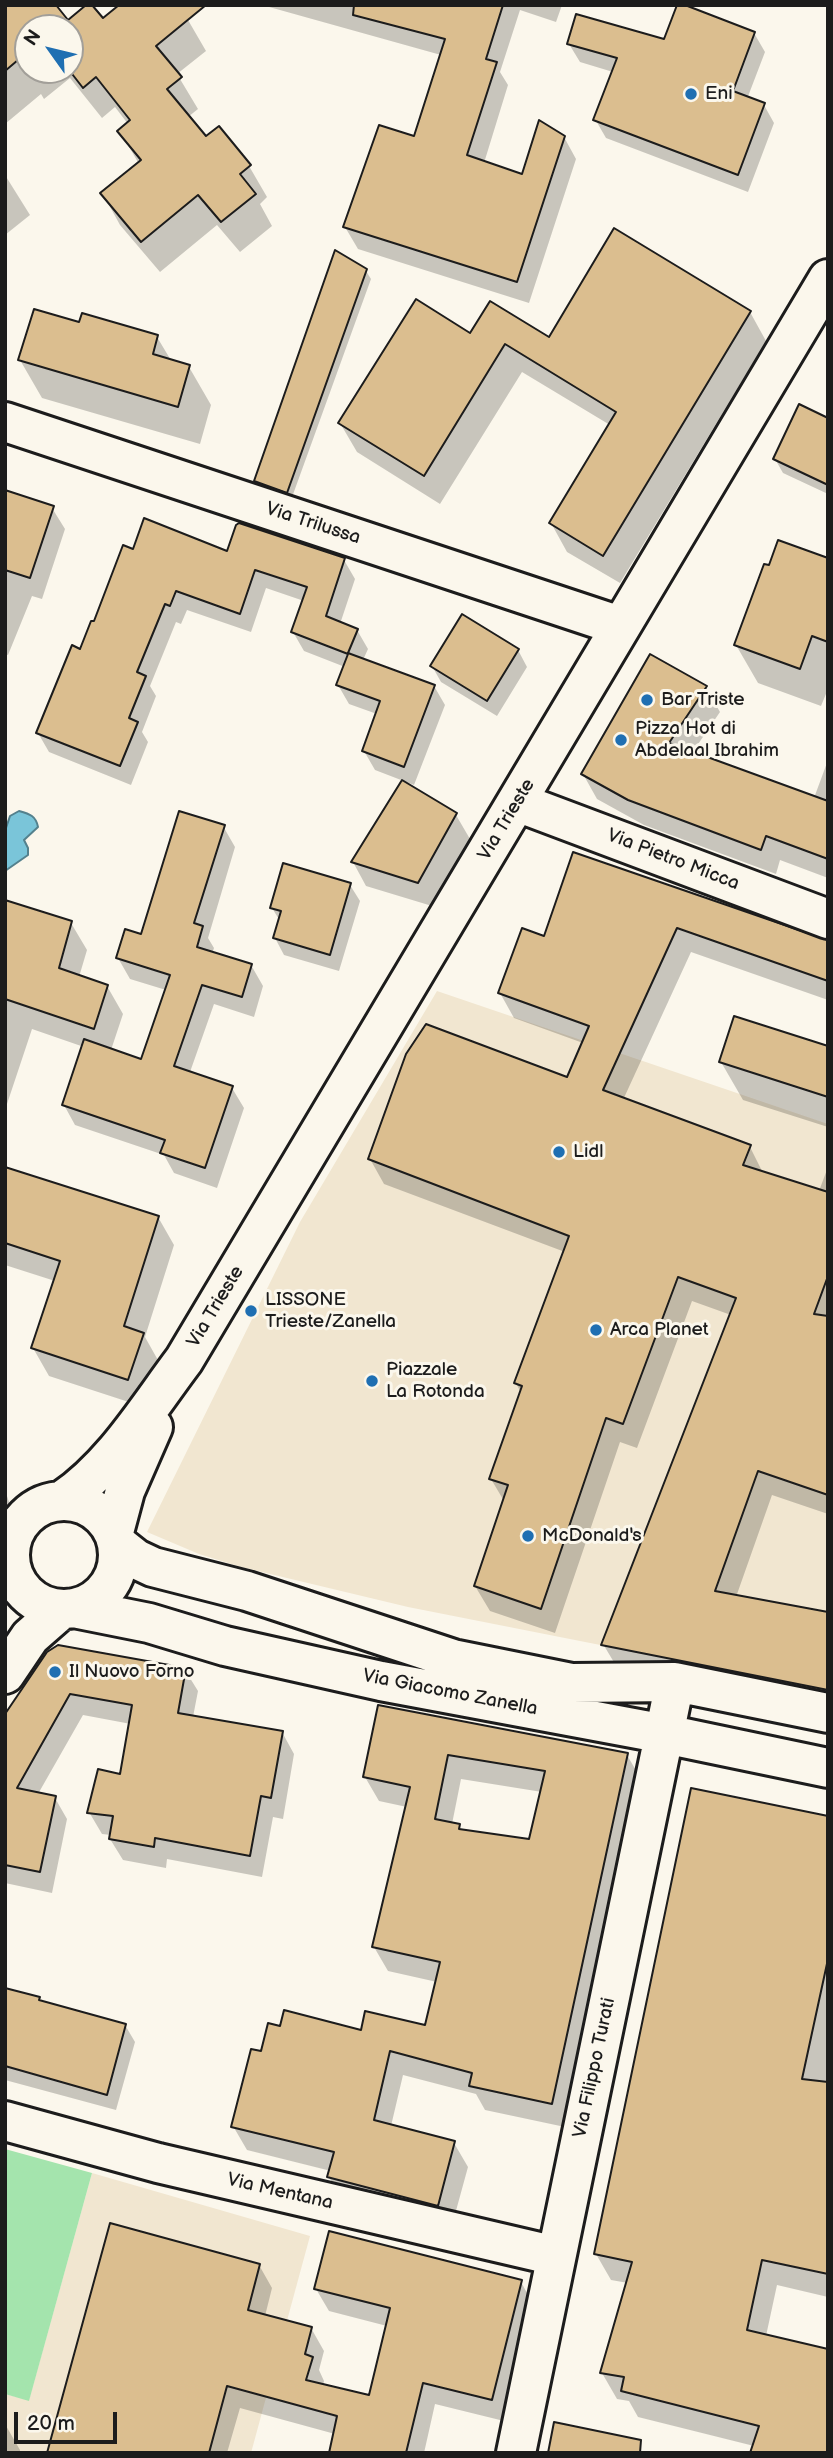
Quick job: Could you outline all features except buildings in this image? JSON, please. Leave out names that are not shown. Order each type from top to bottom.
[{"type":"street","name":"Via Trieste","points":[[33,1508],[88,1482],[107,1462],[184,1360],[828,279]]},
{"type":"street","name":"Via Trilussa","points":[[5,422],[620,626]]},
{"type":"street","name":"Via Pietro Micca","points":[[517,802],[828,919]]},
{"type":"street","name":"Via Trieste","points":[[116,1538],[118,1510],[184,1360]]},
{"type":"street","points":[[5,1617],[11,1545],[18,1526],[33,1508],[76,1501],[94,1509],[108,1522],[116,1538],[117,1568],[106,1590],[97,1599],[68,1609],[30,1637],[5,1674]]},
{"type":"street","name":"Via Giacomo Zanella","points":[[116,1538],[136,1559],[153,1567],[247,1591],[453,1659],[572,1683],[675,1682],[828,1713]]},
{"type":"street","points":[[10,1574],[32,1599],[50,1607],[68,1609]]},
{"type":"street","name":"Via Giacomo Zanella","points":[[68,1609],[149,1623],[225,1646],[381,1681],[665,1734],[828,1768]]},
{"type":"street","name":"Via Filippo Turati","points":[[516,2453],[675,1682]]},
{"type":"street","name":"Via Mentana","points":[[5,2121],[158,2163],[556,2256]]},
{"type":"shaded area","points":[[437,991],[828,1124],[828,1690],[408,1607],[241,1567],[199,1554],[147,1532],[300,1222]]},
{"type":"shaded area","points":[[92,2173],[310,2236],[251,2453],[5,2453],[5,2394],[29,2400]]},
{"type":"green space","points":[[5,2149],[92,2173],[29,2401],[5,2394]]},
{"type":"water","points":[[19,811],[32,816],[38,827],[24,840],[28,855],[5,871],[5,831],[10,816]]},
{"type":"place","name":"Eni","points":[[691,94]]},
{"type":"place","name":"Bar Triste","points":[[647,700]]},
{"type":"place","name":"Pizza Hot di Abdelaal Ibrahim","points":[[621,740]]},
{"type":"place","name":"Lidl","points":[[559,1152]]},
{"type":"place","name":"LISSONE Trieste/Zanella","points":[[251,1311]]},
{"type":"place","name":"Arca Planet","points":[[596,1330]]},
{"type":"place","name":"Piazzale La Rotonda","points":[[372,1381]]},
{"type":"place","name":"McDonald's","points":[[528,1536]]},
{"type":"place","name":"Il Nuovo Forno","points":[[55,1672]]}]
